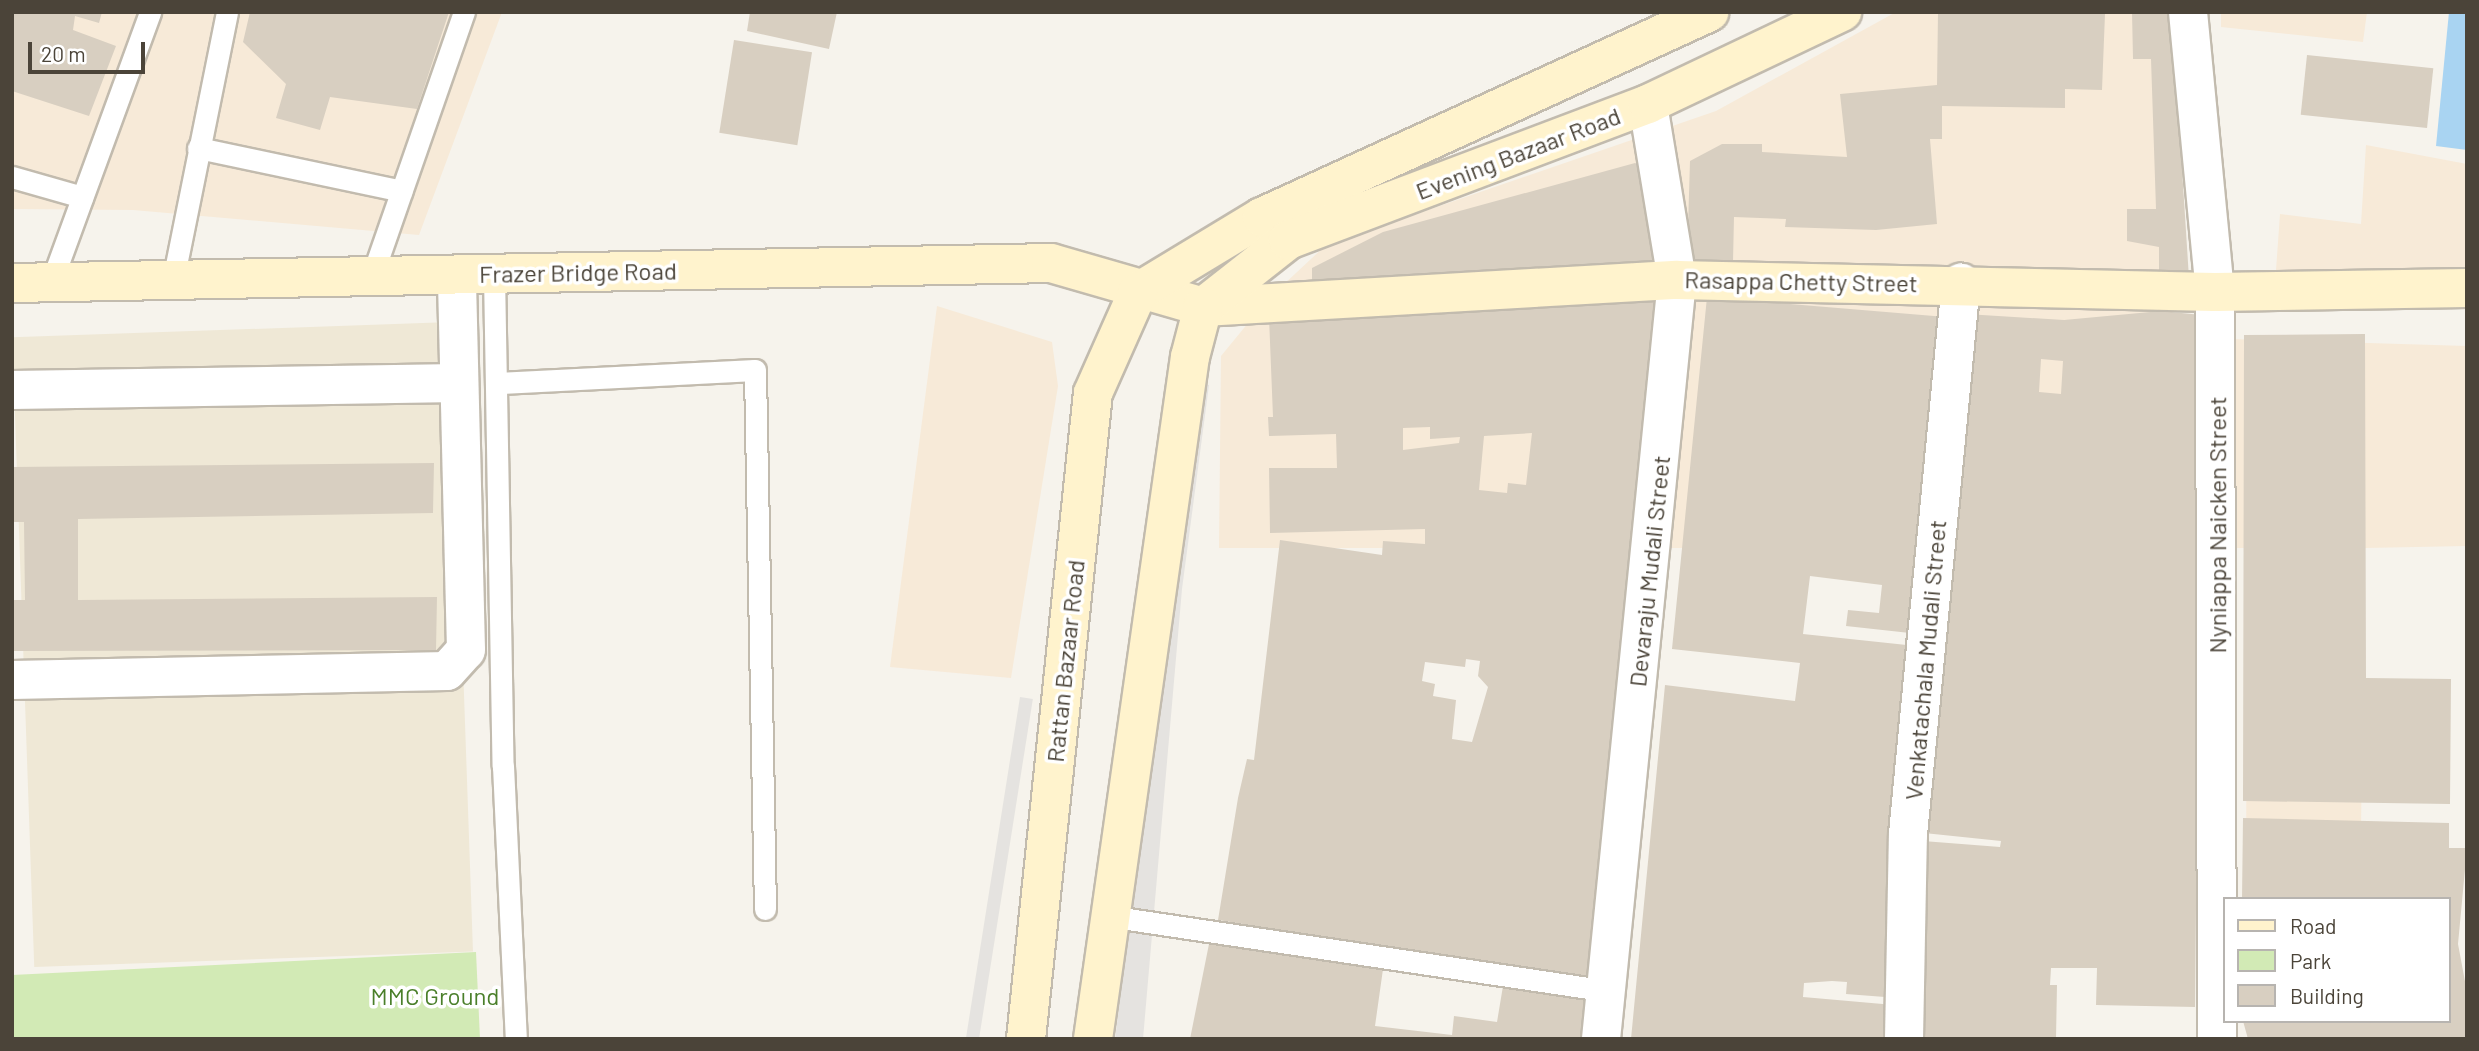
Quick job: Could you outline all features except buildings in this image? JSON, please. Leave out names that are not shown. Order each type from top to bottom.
[{"type":"main road","name":"Evening Bazaar Road","points":[[1138,292],[1262,217],[1709,12]]},
{"type":"main road","name":"Evening Bazaar Road","points":[[1203,307],[1288,240],[1648,104],[1842,12]]},
{"type":"main road","name":"Frazer Bridge Road","points":[[12,283],[1051,263],[1138,292]]},
{"type":"main road","name":"Rasappa Chetty Street","points":[[1138,292],[1203,307],[1678,280],[1961,283],[2216,292],[2467,288]]},
{"type":"main road","name":"Rattan Bazaar Road","points":[[1026,1039],[1093,393],[1138,292]]},
{"type":"main road","points":[[1093,1039],[1108,916],[1191,357],[1203,307]]},
{"type":"street","name":"Nyniappa Naicken Street","points":[[2188,12],[2216,292],[2217,1039]]},
{"type":"street","name":"Devaraju Mudali Street","points":[[1601,1039],[1608,991],[1678,280],[1648,104]]},
{"type":"street","points":[[12,680],[447,671],[466,650],[459,383],[475,274]]},
{"type":"street","name":"Venkatachala Mudali Street","points":[[1904,1039],[1908,834],[1961,283]]},
{"type":"street","points":[[12,390],[459,383]]},
{"type":"lane","points":[[51,283],[150,12]]},
{"type":"lane","points":[[173,280],[227,12]]},
{"type":"lane","points":[[372,276],[464,12]]},
{"type":"lane","points":[[198,148],[402,191]]},
{"type":"lane","points":[[12,177],[82,197]]},
{"type":"lane","points":[[475,274],[499,383],[503,766],[516,1039]]},
{"type":"lane","points":[[499,383],[755,370],[765,909]]},
{"type":"lane","points":[[1108,916],[1608,991]]},
{"type":"shaded area","points":[[12,12],[502,12],[419,235],[133,210],[12,209]]},
{"type":"shaded area","points":[[1896,12],[2153,12],[2164,337],[2467,346],[2467,546],[2365,548],[2360,897],[2246,897],[2247,548],[1219,548],[1221,356],[1267,300],[1326,245],[1716,111]]},
{"type":"shaded area","points":[[2221,12],[2367,12],[2363,42],[2221,27]]},
{"type":"shaded area","points":[[2366,145],[2467,164],[2467,279],[2276,270],[2280,214],[2361,224]]},
{"type":"shaded area","points":[[937,306],[1052,342],[1058,386],[1011,678],[890,667]]},
{"type":"shaded area","points":[[451,322],[473,952],[34,967],[12,337]]},
{"type":"shaded area","points":[[1197,383],[1209,385],[1182,589],[1143,1039],[1115,1039]]},
{"type":"shaded area","points":[[1020,697],[1033,699],[979,1039],[966,1039]]},
{"type":"green space","name":"MMC Ground","points":[[476,952],[480,1039],[12,1039],[12,975]]},
{"type":"water","points":[[2449,12],[2467,12],[2467,150],[2436,146]]}]
